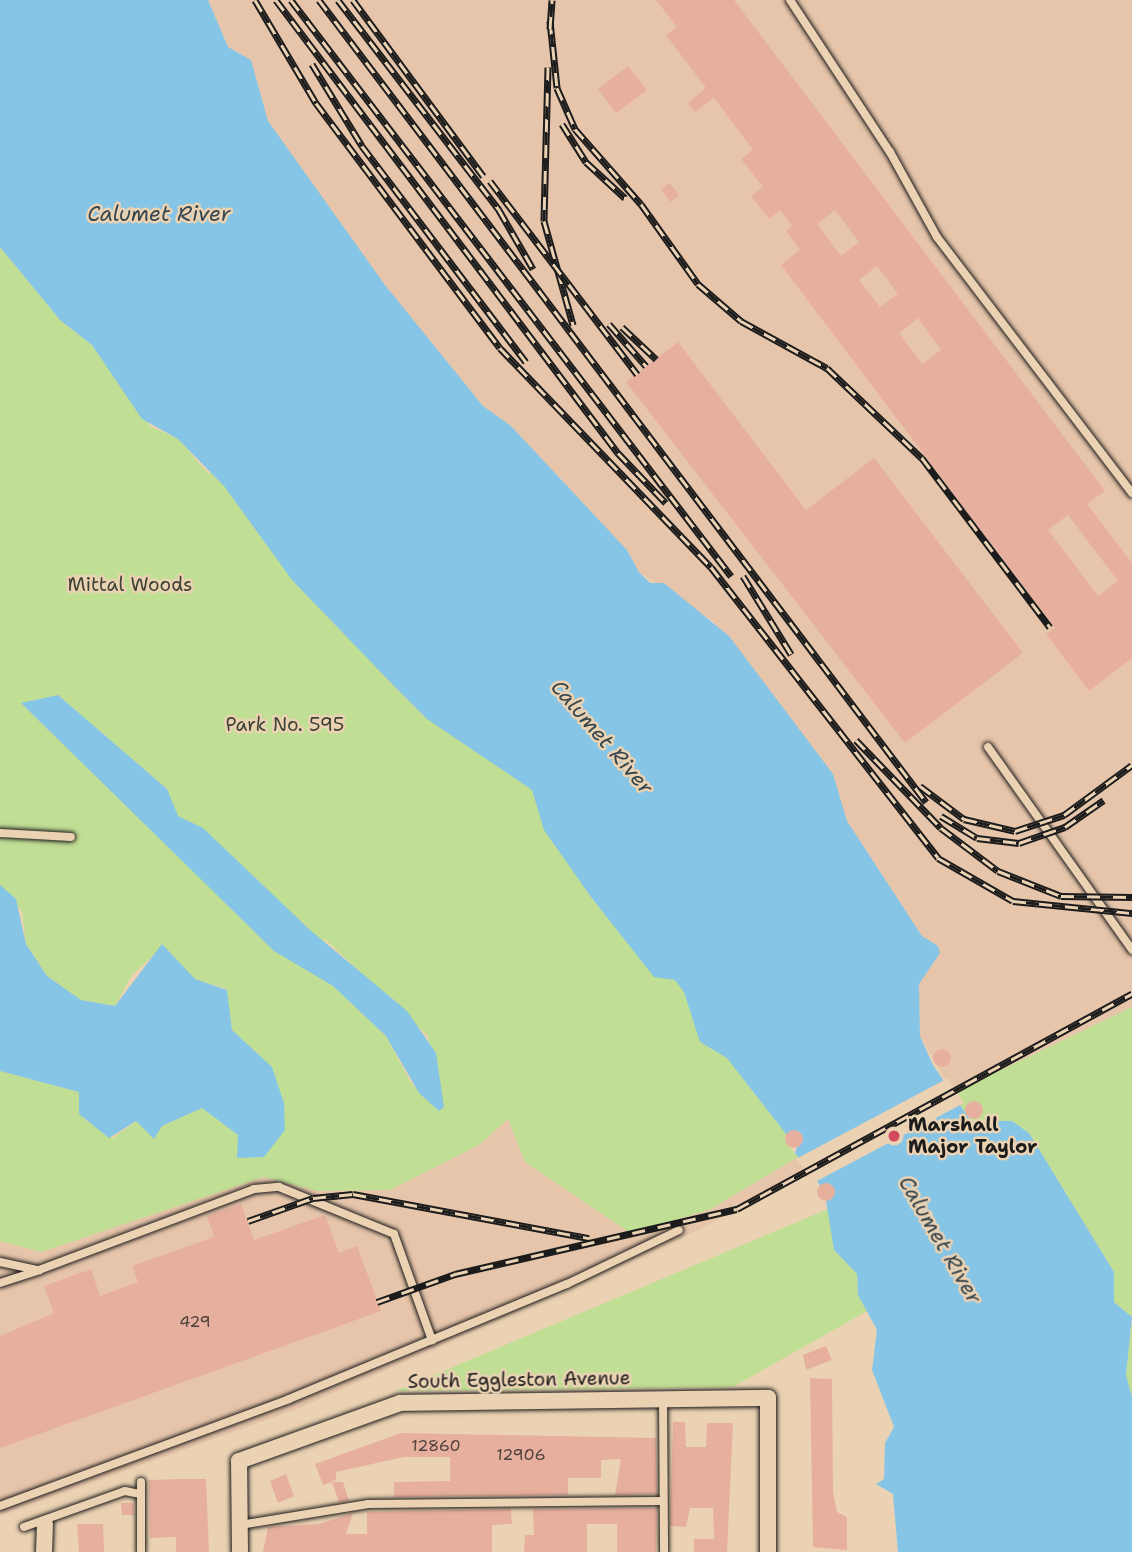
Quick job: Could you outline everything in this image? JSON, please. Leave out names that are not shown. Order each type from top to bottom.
[{"type":"street","name":"South Eggleston Avenue","points":[[240,1525],[239,1461],[400,1403],[768,1398],[768,1552]]},
{"type":"street","points":[[44,1524],[44,1552]]},
{"type":"street","points":[[240,1525],[240,1552]]},
{"type":"lane","points":[[790,0],[890,152],[936,237],[1132,493]]},
{"type":"lane","points":[[988,747],[1132,950]]},
{"type":"lane","points":[[0,833],[71,837]]},
{"type":"lane","points":[[0,1283],[254,1189],[279,1187],[394,1234],[432,1340]]},
{"type":"lane","points":[[0,1506],[432,1340],[679,1230]]},
{"type":"lane","points":[[0,1262],[40,1270]]},
{"type":"lane","points":[[663,1399],[664,1552]]},
{"type":"lane","points":[[141,1482],[141,1552]]},
{"type":"lane","points":[[24,1527],[125,1491],[141,1494]]},
{"type":"lane","points":[[240,1525],[368,1504],[663,1501]]},
{"type":"shaded area","points":[[208,0],[1132,0],[1132,1007],[953,1093],[920,1036],[919,984],[938,946],[922,936],[847,821],[833,774],[713,621],[639,572],[627,550],[511,426],[483,406],[385,285],[268,121],[251,60],[228,47]]},
{"type":"shaded area","points":[[519,1110],[709,1210],[798,1157],[813,1173],[680,1239],[297,1409],[0,1515],[0,1241],[41,1252],[264,1177],[317,1191],[390,1190],[479,1145]]},
{"type":"green space","name":"Mittal Woods","points":[[0,247],[60,320],[92,345],[151,427],[179,439],[208,474],[220,465],[551,805],[787,1133],[786,1143],[798,1157],[709,1210],[630,1233],[525,1162],[508,1119],[479,1145],[390,1190],[317,1191],[264,1177],[41,1252],[0,1241],[0,1071],[79,1092],[84,1119],[113,1138],[136,1121],[153,1138],[162,1126],[202,1108],[238,1135],[238,1158],[240,1039],[232,1030],[226,989],[195,979],[170,955],[155,954],[132,975],[115,1006],[81,1000],[47,976],[26,944],[22,912],[0,885]],"holes":[[[22,703],[96,728],[167,789],[187,861]],[[324,938],[428,1036],[439,1111],[411,1083],[386,1036],[338,990]]]},
{"type":"green space","points":[[1132,1007],[1132,1317],[1114,1302],[1114,1272],[1029,1133],[1012,1121],[971,1121],[953,1093]]},
{"type":"green space","points":[[828,1209],[834,1250],[857,1274],[858,1295],[869,1310],[733,1387],[396,1391]]},
{"type":"green space","points":[[1132,1318],[1132,1397],[1126,1375]]},
{"type":"water","name":"Calumet River","points":[[0,0],[208,0],[228,47],[251,60],[268,121],[385,285],[483,406],[511,426],[627,550],[639,572],[650,583],[664,583],[729,636],[833,774],[847,821],[922,936],[938,946],[940,953],[919,984],[920,1036],[933,1065],[971,1121],[1012,1121],[1029,1133],[1114,1272],[1114,1302],[1132,1317],[1126,1375],[1132,1397],[1132,1552],[898,1552],[893,1494],[876,1484],[884,1479],[885,1443],[894,1427],[872,1370],[877,1330],[858,1295],[857,1274],[834,1250],[826,1201],[834,1188],[820,1185],[795,1153],[801,1134],[786,1134],[727,1058],[700,1042],[684,992],[675,980],[654,977],[591,897],[544,830],[532,790],[427,719],[396,688],[292,580],[224,486],[178,439],[142,419],[92,345],[60,320],[0,247]]},
{"type":"water","points":[[58,695],[167,789],[178,816],[203,828],[310,930],[407,1011],[436,1053],[444,1107],[439,1111],[419,1093],[386,1036],[333,986],[274,951],[21,703]]},
{"type":"water","points":[[0,885],[16,899],[26,944],[47,976],[81,1000],[115,1006],[162,944],[195,979],[227,990],[232,1030],[272,1067],[284,1103],[285,1130],[264,1157],[237,1158],[238,1135],[202,1108],[162,1126],[154,1139],[136,1121],[109,1138],[79,1114],[79,1092],[0,1071]]},
{"type":"pier","points":[[948,1078],[964,1103],[815,1182],[796,1159]]},
{"type":"building","points":[[656,0],[734,0],[1105,491],[1087,504],[1132,563],[1132,658],[1089,691],[1046,634],[1055,628],[781,265],[800,250],[786,231],[792,226],[780,210],[769,219],[751,196],[763,187],[741,159],[753,150],[714,98],[695,112],[688,103],[706,88],[666,35],[677,27]],"holes":[[[835,210],[859,242],[841,256],[817,224]],[[877,266],[898,294],[880,307],[859,280]],[[918,318],[941,350],[922,364],[899,333]],[[1068,515],[1118,581],[1098,596],[1048,530]]]},
{"type":"building","points":[[628,66],[647,90],[616,113],[598,89]]},
{"type":"building","points":[[670,183],[679,195],[671,202],[661,189]]},
{"type":"building","points":[[678,342],[806,510],[874,458],[1023,653],[905,743],[626,382]]},
{"type":"building","points":[[942,1049],[948,1052],[951,1058],[948,1064],[942,1067],[936,1064],[933,1058],[936,1052]]},
{"type":"building","points":[[974,1101],[980,1104],[983,1110],[980,1116],[974,1119],[968,1116],[965,1110],[968,1104]]},
{"type":"building","points":[[794,1130],[800,1133],[803,1139],[800,1145],[794,1148],[788,1145],[785,1139],[788,1133]]},
{"type":"building","points":[[826,1183],[832,1186],[835,1192],[832,1198],[826,1201],[820,1198],[817,1192],[820,1186]]},
{"type":"building","points":[[241,1204],[254,1240],[325,1215],[339,1253],[357,1246],[381,1311],[0,1448],[0,1336],[54,1313],[44,1286],[91,1269],[100,1296],[138,1282],[132,1266],[214,1237],[207,1216]]},
{"type":"building","points":[[826,1346],[832,1360],[806,1370],[803,1355]]},
{"type":"building","points":[[810,1378],[832,1379],[833,1492],[837,1512],[847,1517],[847,1550],[813,1547]]},
{"type":"building","points":[[673,1422],[685,1422],[686,1447],[706,1447],[707,1423],[733,1423],[727,1552],[694,1552],[694,1539],[714,1539],[713,1508],[690,1508],[686,1527],[670,1526]]},
{"type":"building","points":[[401,1433],[656,1438],[657,1494],[615,1495],[621,1459],[601,1460],[601,1478],[568,1478],[568,1495],[394,1497],[394,1482],[450,1481],[450,1457],[404,1457],[336,1472],[336,1480],[323,1485],[315,1464]]},
{"type":"building","points":[[286,1474],[294,1496],[278,1503],[270,1481]]},
{"type":"building","points":[[206,1479],[209,1552],[176,1552],[176,1537],[150,1538],[149,1480]]},
{"type":"building","points":[[332,1482],[343,1482],[349,1501],[339,1502]]},
{"type":"building","points":[[121,1503],[134,1503],[134,1515],[122,1515]]},
{"type":"building","points":[[657,1508],[656,1552],[617,1552],[617,1524],[587,1524],[587,1552],[524,1552],[525,1535],[534,1535],[533,1509]]},
{"type":"building","points":[[511,1509],[512,1524],[492,1525],[492,1552],[263,1552],[268,1527],[319,1524],[353,1513],[346,1534],[367,1534],[367,1512]]},
{"type":"building","points":[[77,1524],[103,1524],[104,1552],[79,1552]]},
{"type":"railway","points":[[255,0],[316,103],[500,348],[711,567],[938,858],[1013,901],[1132,913]]},
{"type":"railway","points":[[276,0],[618,453],[666,503]]},
{"type":"railway","points":[[291,0],[731,576]]},
{"type":"railway","points":[[319,0],[926,802]]},
{"type":"railway","points":[[338,0],[499,210],[533,269]]},
{"type":"railway","points":[[353,0],[483,176]]},
{"type":"railway","points":[[550,29],[552,0]]},
{"type":"railway","points":[[550,21],[557,88],[575,129],[641,204],[698,284],[741,321],[827,368],[922,458],[1050,627]]},
{"type":"railway","points":[[312,64],[362,146],[526,362]]},
{"type":"railway","points":[[548,67],[544,221],[573,325]]},
{"type":"railway","points":[[562,124],[586,162],[625,198]]},
{"type":"railway","points":[[490,181],[637,374]]},
{"type":"railway","points":[[609,324],[646,366]]},
{"type":"railway","points":[[622,327],[656,359]]},
{"type":"railway","points":[[743,576],[791,654]]},
{"type":"railway","points":[[856,740],[941,828],[998,871],[1061,896],[1132,897]]},
{"type":"railway","points":[[920,786],[964,819],[1015,831],[1064,815],[1132,765]]},
{"type":"railway","points":[[941,816],[977,838],[1019,843],[1065,827],[1104,800]]},
{"type":"railway","points":[[377,1302],[455,1274],[737,1209],[1132,994]]},
{"type":"railway","points":[[248,1221],[313,1198],[353,1194],[589,1238]]},
{"type":"place","name":"Marshall Major Taylor","points":[[894,1136]]},
{"type":"park label","name":"Park No. 595","points":[[285,725]]}]
